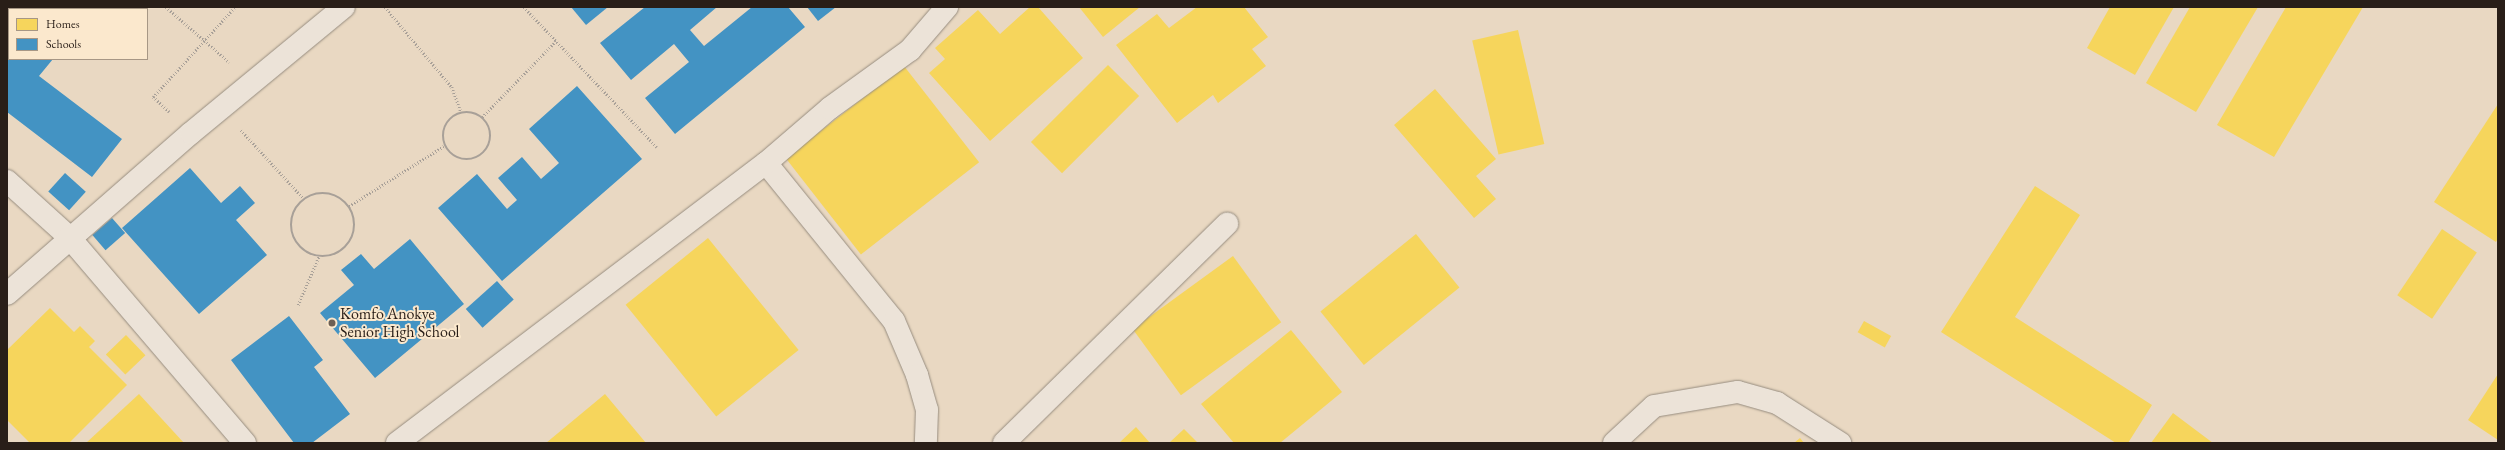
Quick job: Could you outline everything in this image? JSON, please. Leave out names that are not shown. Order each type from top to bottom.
[{"type":"street","points":[[7,294],[69,237],[191,133],[344,7]]},
{"type":"street","points":[[397,443],[766,163],[830,108],[910,50],[947,7]]},
{"type":"street","points":[[766,163],[894,321],[917,374],[927,410],[926,443]]},
{"type":"street","points":[[7,181],[69,237],[245,443]]},
{"type":"street","points":[[1004,443],[1227,224]]},
{"type":"street","points":[[1614,443],[1654,406],[1738,392],[1776,403],[1840,443]]},
{"type":"path","points":[[166,7],[252,83]]},
{"type":"path","points":[[191,133],[153,97],[235,7]]},
{"type":"path","points":[[385,7],[452,87],[461,112]]},
{"type":"path","points":[[524,7],[656,147]]},
{"type":"path","points":[[482,117],[556,41]]},
{"type":"path","points":[[221,108],[304,199]]},
{"type":"path","points":[[461,112],[472,112],[482,117],[489,126],[492,136],[489,147],[482,156],[471,160],[460,160],[451,155],[444,146],[442,136],[445,125],[452,117],[461,112]]},
{"type":"path","points":[[349,206],[444,146]]},
{"type":"path","points":[[328,193],[340,197],[349,206],[355,217],[355,230],[351,241],[342,250],[331,256],[319,256],[307,252],[298,244],[292,233],[296,208],[304,199],[316,194],[328,193]]},
{"type":"path","points":[[298,306],[319,256]]},
{"type":"building: Homes","points":[[1030,7],[1038,7],[1083,58],[990,141],[929,73],[945,59],[935,48],[978,10],[1000,34]]},
{"type":"building: Homes","points":[[1079,7],[1140,7],[1103,37]]},
{"type":"building: Homes","points":[[1197,7],[1244,7],[1268,37],[1252,49],[1266,66],[1218,103],[1213,95],[1177,123],[1116,45],[1157,14],[1169,28]]},
{"type":"building: Homes","points":[[2110,7],[2174,7],[2135,75],[2087,48]]},
{"type":"building: Homes","points":[[2190,7],[2258,7],[2196,112],[2146,83]]},
{"type":"building: Homes","points":[[2286,7],[2363,7],[2274,157],[2217,125]]},
{"type":"building: Homes","points":[[1518,30],[1544,144],[1499,155],[1472,41]]},
{"type":"building: Homes","points":[[1108,65],[1139,96],[1062,173],[1031,142]]},
{"type":"building: Homes","points":[[904,66],[979,162],[861,254],[786,158]]},
{"type":"building: Homes","points":[[1435,89],[1496,159],[1476,176],[1496,199],[1474,218],[1394,125]]},
{"type":"building: Homes","points":[[2498,104],[2498,238],[2496,242],[2434,202]]},
{"type":"building: Homes","points":[[2035,186],[2080,215],[2015,317],[2152,405],[2128,443],[2116,443],[1941,332]]},
{"type":"building: Homes","points":[[2442,229],[2477,252],[2432,319],[2397,295]]},
{"type":"building: Homes","points":[[1416,234],[1459,288],[1364,365],[1320,311]]},
{"type":"building: Homes","points":[[708,238],[799,350],[716,417],[626,305]]},
{"type":"building: Homes","points":[[1233,256],[1281,322],[1181,395],[1133,329]]},
{"type":"building: Homes","points":[[50,308],[74,332],[80,326],[95,341],[89,347],[127,385],[69,443],[30,443],[7,420],[7,350]]},
{"type":"building: Homes","points":[[1864,321],[1891,336],[1885,347],[1858,332]]},
{"type":"building: Homes","points":[[1291,330],[1342,392],[1280,443],[1234,443],[1201,404]]},
{"type":"building: Homes","points":[[126,335],[145,355],[125,375],[106,354]]},
{"type":"building: Homes","points":[[2498,374],[2498,440],[2468,420]]},
{"type":"building: Homes","points":[[139,394],[184,443],[86,443]]},
{"type":"building: Homes","points":[[605,394],[646,443],[546,443]]},
{"type":"building: Homes","points":[[2173,413],[2213,443],[2151,443]]},
{"type":"building: Homes","points":[[1136,427],[1150,443],[1119,443]]},
{"type":"building: Homes","points":[[1184,429],[1198,443],[1169,443]]},
{"type":"building: Homes","points":[[1800,438],[1804,443],[1794,443]]},
{"type":"building: Schools","points":[[49,7],[93,7],[70,8],[48,8]]},
{"type":"building: Schools","points":[[571,7],[608,7],[586,25]]},
{"type":"building: Schools","points":[[645,7],[717,7],[690,30],[704,46],[752,7],[788,7],[805,27],[675,134],[645,98],[689,62],[674,44],[631,80],[600,43]]},
{"type":"building: Schools","points":[[807,7],[836,7],[818,21]]},
{"type":"building: Schools","points":[[8,59],[52,60],[39,76],[122,139],[92,177],[7,112]]},
{"type":"building: Schools","points":[[577,86],[642,159],[502,281],[438,208],[477,174],[507,209],[517,200],[498,178],[522,157],[541,179],[559,163],[529,129]]},
{"type":"building: Schools","points":[[190,168],[221,203],[240,186],[255,203],[236,220],[267,255],[199,314],[122,228]]},
{"type":"building: Schools","points":[[65,173],[86,192],[69,210],[48,192]]},
{"type":"building: Schools","points":[[112,218],[125,233],[105,250],[92,235]]},
{"type":"building: Schools","points":[[410,239],[464,304],[375,378],[320,313],[354,285],[341,270],[361,254],[374,269]]},
{"type":"building: Schools","points":[[497,281],[514,300],[483,328],[466,309]]},
{"type":"building: Schools","points":[[289,316],[323,360],[314,367],[350,414],[312,443],[294,443],[231,360]]},
{"type":"place","name":"Komfo Anokye Senior High School","points":[[332,323]]}]
